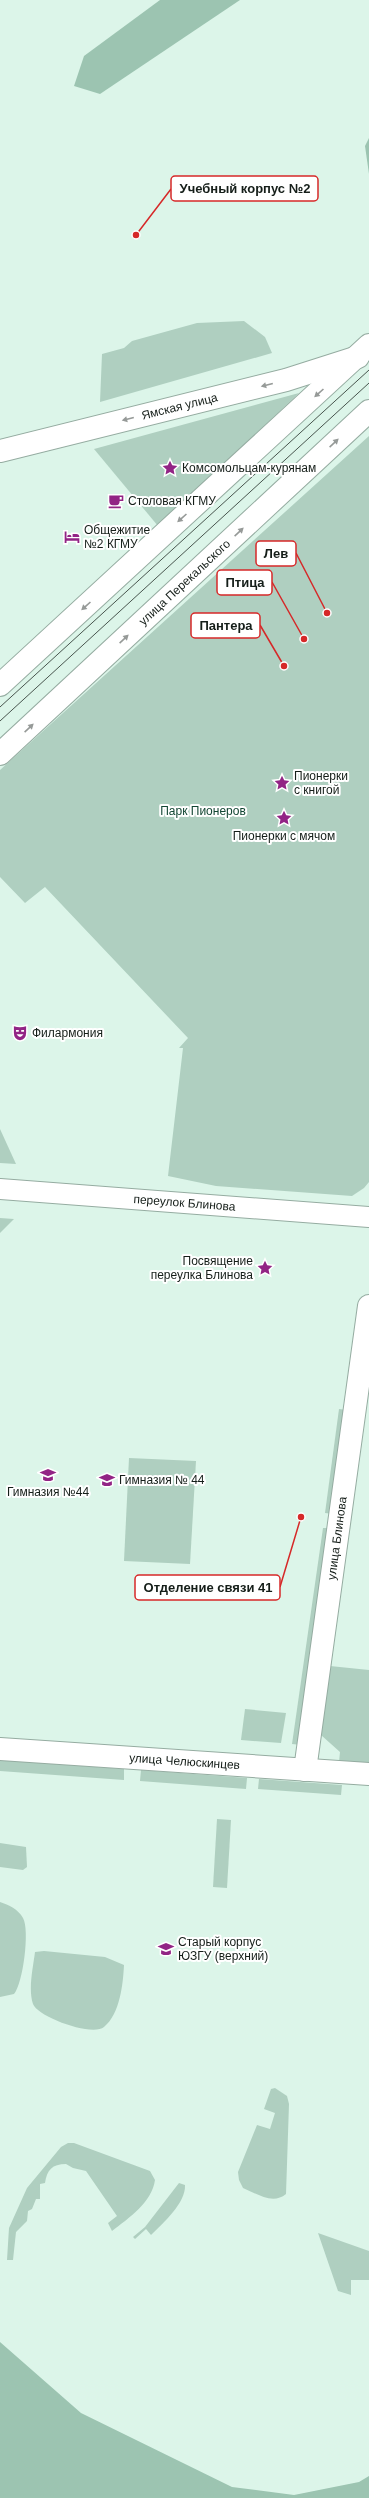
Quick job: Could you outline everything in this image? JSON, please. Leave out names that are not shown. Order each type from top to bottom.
[{"type":"main road","name":"Ямская улица","points":[[0,451],[286,380],[365,353]]},
{"type":"main road","points":[[0,685],[365,353]]},
{"type":"main road","name":"улица Перекальского","points":[[0,754],[369,410]]},
{"type":"main road","name":"улица Блинова","points":[[305,1770],[369,1306]]},
{"type":"main road","name":"улица Челюскинцев","points":[[0,1749],[369,1774]]},
{"type":"street","name":"переулок Блинова","points":[[0,1189],[369,1217]]},
{"type":"green space","points":[[160,0],[240,0],[100,94],[74,86],[84,56]]},
{"type":"green space","points":[[369,138],[369,174],[365,146]]},
{"type":"green space","points":[[244,321],[265,337],[272,353],[100,402],[102,354],[124,348],[132,341],[197,323]]},
{"type":"green space","points":[[299,393],[158,526],[94,449]]},
{"type":"green space","name":"Парк Пионеров","points":[[369,436],[369,1182],[364,1188],[352,1196],[216,1186],[168,1176],[183,1048],[179,1048],[188,1038],[45,887],[25,903],[0,877],[0,770]]},
{"type":"green space","points":[[0,1129],[16,1164],[0,1163]]},
{"type":"green space","points":[[0,1218],[14,1219],[0,1233]]},
{"type":"green space","points":[[339,1409],[347,1410],[334,1514],[325,1513]]},
{"type":"green space","points":[[129,1458],[196,1461],[190,1564],[124,1561]]},
{"type":"green space","points":[[323,1528],[332,1528],[302,1745],[292,1744]]},
{"type":"green space","points":[[330,1666],[369,1670],[369,1765],[339,1762],[340,1752],[321,1735]]},
{"type":"green space","points":[[245,1709],[286,1713],[281,1743],[241,1740]]},
{"type":"green space","points":[[0,1760],[124,1769],[124,1780],[0,1771]]},
{"type":"green space","points":[[141,1770],[247,1778],[246,1789],[140,1781]]},
{"type":"green space","points":[[259,1779],[342,1785],[341,1795],[258,1789]]},
{"type":"green space","points":[[217,1819],[231,1820],[227,1888],[213,1887]]},
{"type":"green space","points":[[0,1843],[26,1847],[27,1867],[23,1870],[0,1867]]},
{"type":"green space","points":[[0,1902],[7,1904],[19,1912],[23,1918],[25,1924],[26,1945],[23,1969],[14,1994],[0,1997]]},
{"type":"green space","points":[[44,1951],[105,1957],[124,1965],[120,1998],[114,2014],[104,2027],[98,2029],[78,2028],[54,2020],[37,2009],[33,2004],[31,1985],[35,1952]]},
{"type":"green space","points":[[275,2088],[287,2096],[289,2104],[286,2194],[276,2199],[270,2199],[243,2188],[239,2180],[238,2172],[257,2125],[270,2129],[275,2113],[264,2109],[271,2089]]},
{"type":"green space","points":[[68,2143],[74,2143],[150,2171],[155,2180],[153,2188],[139,2209],[112,2231],[108,2223],[117,2216],[86,2171],[73,2168],[66,2164],[57,2165],[49,2171],[45,2183],[40,2184],[40,2199],[36,2199],[32,2209],[28,2211],[27,2221],[16,2232],[13,2260],[7,2260],[9,2228],[27,2188],[61,2147]]},
{"type":"green space","points":[[179,2183],[185,2185],[182,2199],[178,2206],[151,2235],[146,2229],[135,2239],[133,2237],[145,2227]]},
{"type":"green space","points":[[318,2233],[369,2251],[369,2280],[351,2280],[351,2295],[338,2291]]},
{"type":"green space","points":[[0,2342],[81,2413],[232,2487],[294,2495],[359,2482],[369,2476],[369,2498],[0,2498]]},
{"type":"tram line","points":[[0,707],[369,370]]},
{"type":"tram line","points":[[0,721],[369,383]]},
{"type":"place","name":"Учебный корпус №2","points":[[136,235]]},
{"type":"place","name":"Комсомольцам-курянам","points":[[170,468]]},
{"type":"place","name":"Столовая КГМУ","points":[[116,501]]},
{"type":"place","name":"Общежитие №2 КГМУ","points":[[72,537]]},
{"type":"place","name":"Лев","points":[[327,613]]},
{"type":"place","name":"Птица","points":[[304,639]]},
{"type":"place","name":"Пантера","points":[[284,666]]},
{"type":"place","name":"Пионерки с книгой","points":[[282,783]]},
{"type":"place","name":"Пионерки с мячом","points":[[284,818]]},
{"type":"place","name":"Филармония","points":[[20,1033]]},
{"type":"place","name":"Посвящение переулка Блинова","points":[[265,1268]]},
{"type":"place","name":"Гимназия №44","points":[[48,1475]]},
{"type":"place","name":"Гимназия № 44","points":[[107,1480]]},
{"type":"place","name":"Отделение связи 41","points":[[301,1517]]},
{"type":"place","name":"Старый корпус ЮЗГУ (верхний)","points":[[166,1949]]}]
